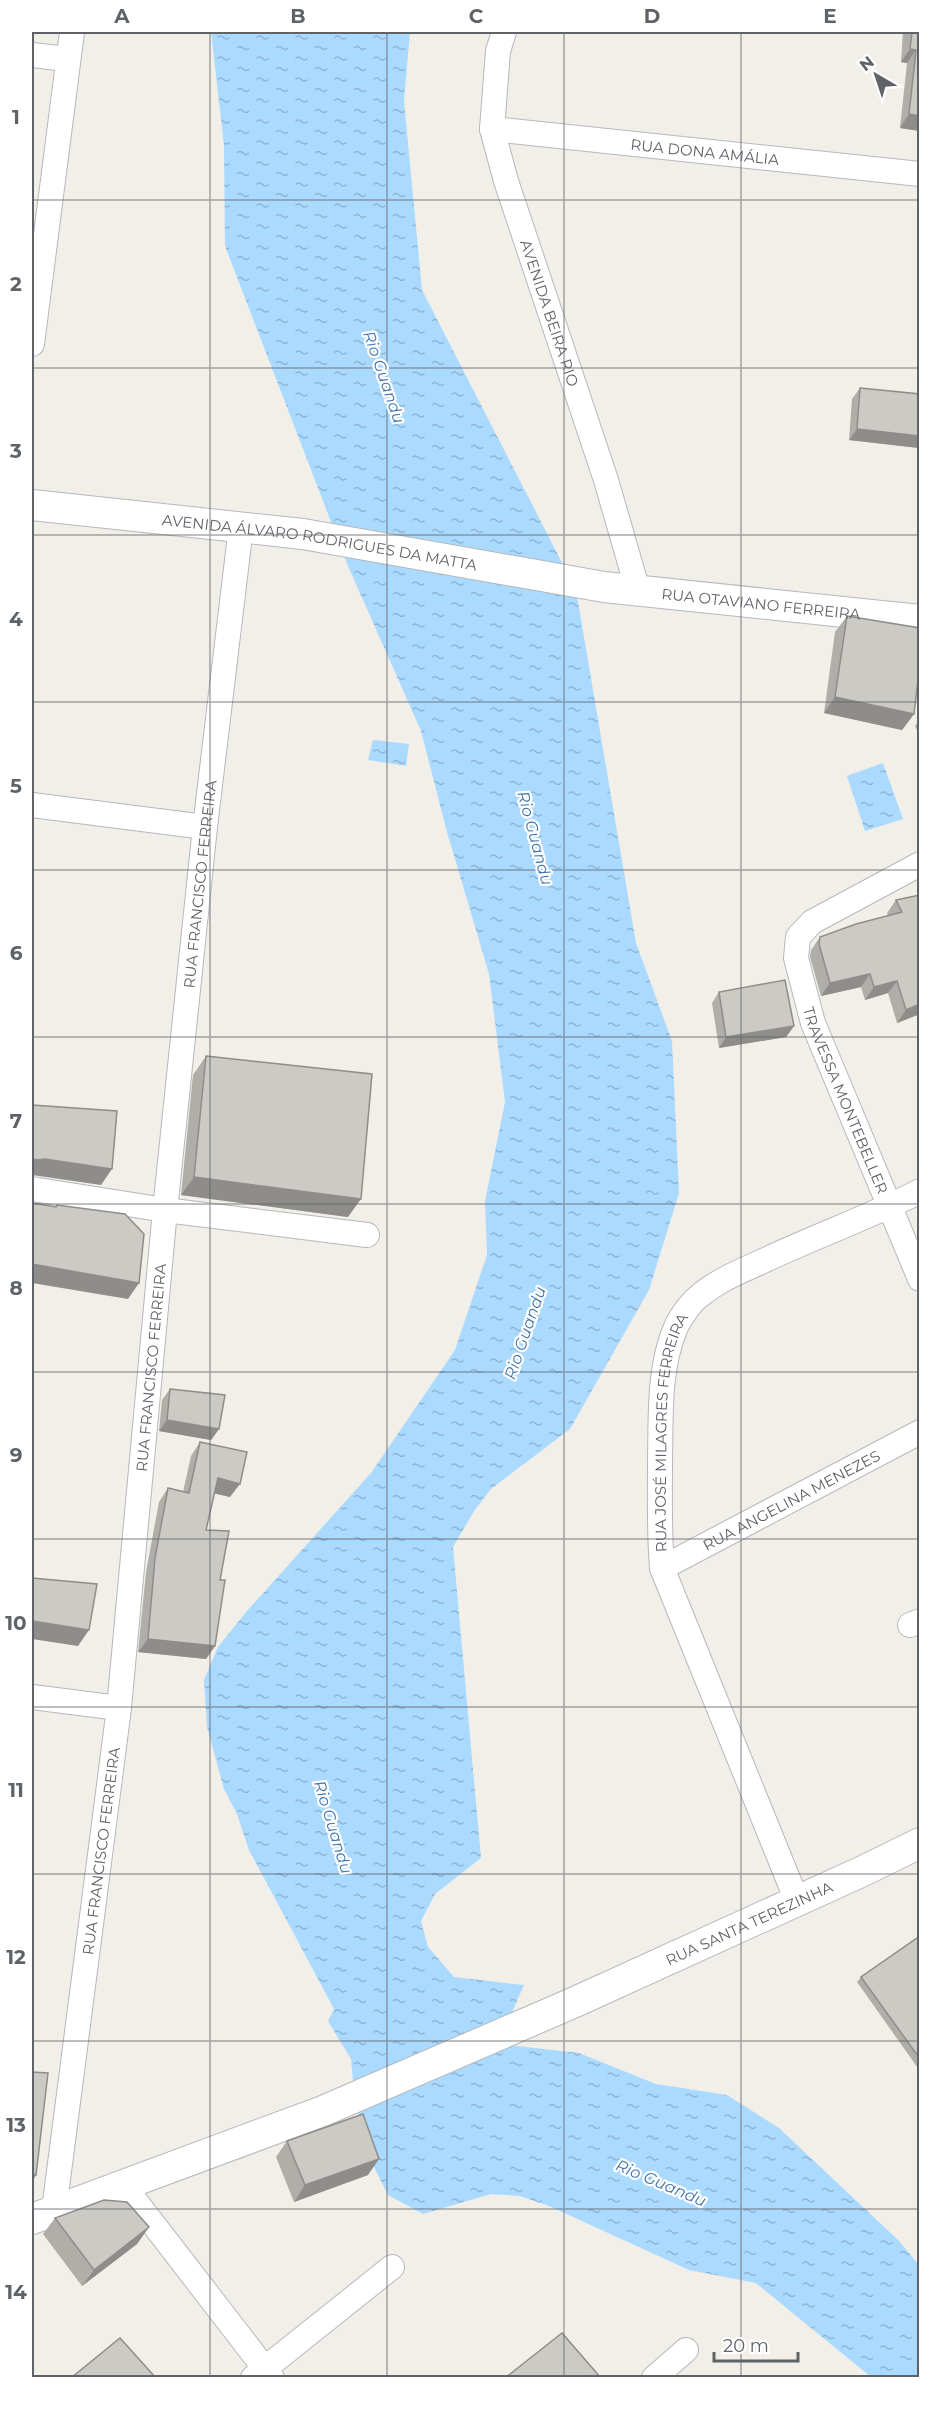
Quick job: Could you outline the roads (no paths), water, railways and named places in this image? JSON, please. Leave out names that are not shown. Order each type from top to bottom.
[{"type":"street","points":[[32,344],[72,32]]},
{"type":"street","name":"AVENIDA BEIRA RIO","points":[[504,32],[498,51],[492,129],[506,181],[606,480],[638,591]]},
{"type":"street","points":[[32,55],[67,59]]},
{"type":"street","name":"RUA DONA AMÁLIA","points":[[492,129],[920,174]]},
{"type":"street","name":"AVENIDA ÁLVARO RODRIGUES DA MATTA","points":[[32,505],[303,534],[604,587]]},
{"type":"street","name":"RUA FRANCISCO FERREIRA","points":[[43,2214],[119,1708],[165,1210],[205,827],[241,527]]},
{"type":"street","name":"RUA OTAVIANO FERREIRA","points":[[604,587],[920,620]]},
{"type":"street","points":[[32,805],[205,827]]},
{"type":"street","name":"TRAVESSA MONTEBELLER","points":[[920,864],[812,922],[798,937],[796,958],[803,993],[813,1023],[920,1279]]},
{"type":"street","points":[[32,1189],[165,1210],[367,1235]]},
{"type":"street","name":"RUA JOSÉ MILAGRES FERREIRA","points":[[797,1901],[662,1568],[659,1527],[663,1384],[667,1356],[676,1326],[696,1299],[718,1282],[792,1246],[890,1207],[920,1191]]},
{"type":"street","name":"RUA ANGELINA MENEZES","points":[[662,1568],[920,1432]]},
{"type":"street","points":[[32,1696],[119,1708]]},
{"type":"street","name":"RUA SANTA TEREZINHA","points":[[43,2214],[323,2111],[575,2002],[920,1843]]},
{"type":"street","points":[[124,2186],[263,2374],[392,2267]]},
{"type":"street","points":[[654,2378],[686,2350]]},
{"type":"water","name":"Rio Guandu","points":[[211,32],[410,32],[404,101],[422,290],[576,590],[636,943],[672,1041],[679,1193],[649,1290],[570,1429],[491,1489],[474,1511],[453,1547],[481,1858],[435,1894],[421,1921],[428,1947],[454,1977],[524,1985],[498,2044],[579,2053],[656,2084],[727,2095],[779,2128],[899,2241],[919,2265],[919,2377],[871,2377],[756,2283],[689,2270],[549,2206],[520,2196],[491,2194],[423,2214],[388,2195],[374,2167],[355,2103],[351,2059],[328,2021],[334,2009],[249,1850],[237,1814],[224,1789],[207,1727],[204,1680],[218,1647],[247,1611],[371,1473],[455,1350],[487,1255],[485,1201],[505,1102],[489,974],[447,832],[421,731],[348,566],[225,246],[224,145]]},
{"type":"water","points":[[373,740],[409,744],[406,766],[368,760]]},
{"type":"water","points":[[883,763],[903,819],[865,831],[847,776]]}]
